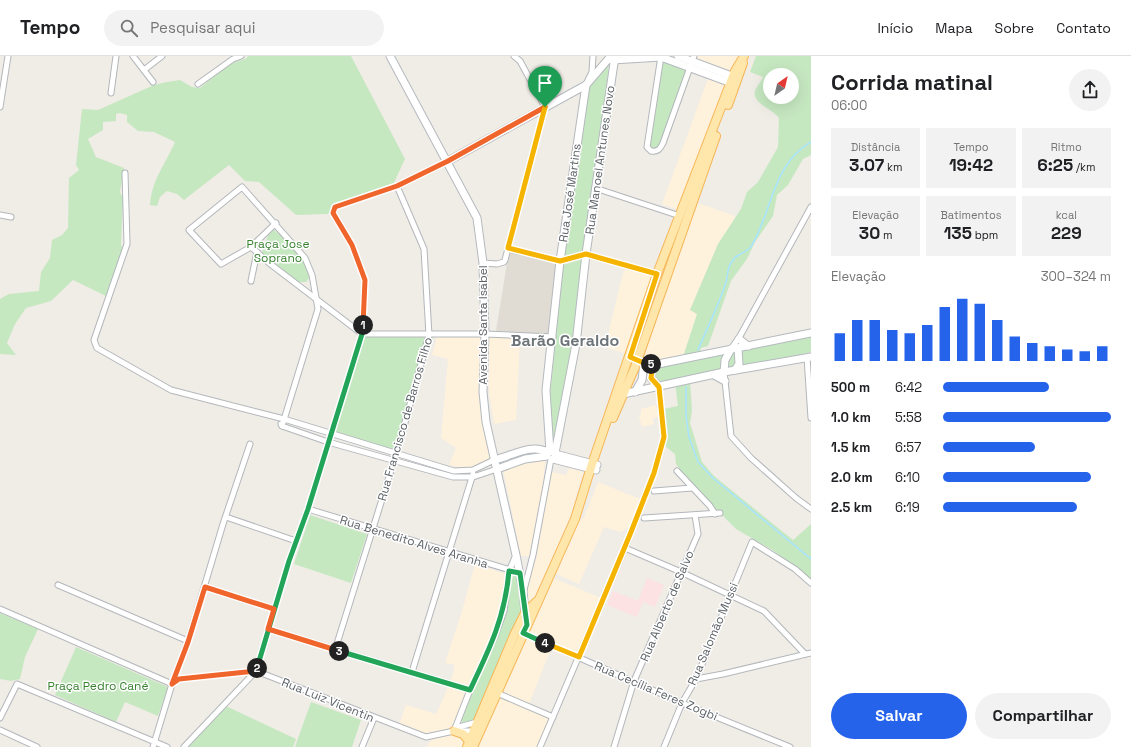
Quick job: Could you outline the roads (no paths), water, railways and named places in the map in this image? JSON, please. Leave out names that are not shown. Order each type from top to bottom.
[{"type":"main road","points":[[454,731],[463,734],[470,745],[497,693],[575,519],[580,515],[623,374],[637,360],[744,56]]},
{"type":"main road","points":[[594,467],[629,391],[657,274],[735,81]]},
{"type":"main road","points":[[623,374],[629,391]]},
{"type":"main road","points":[[477,732],[477,722],[526,613],[539,600]]},
{"type":"main road","points":[[526,613],[527,625]]},
{"type":"street","points":[[0,107],[8,56]]},
{"type":"street","points":[[111,94],[116,56]]},
{"type":"street","points":[[133,56],[153,82]]},
{"type":"street","points":[[144,70],[162,56]]},
{"type":"street","points":[[198,84],[232,58],[241,56]]},
{"type":"street","name":"Avenida Santa Isabel","points":[[390,56],[448,161],[477,218],[483,263],[485,334],[483,392],[486,422],[524,591],[526,613]]},
{"type":"street","points":[[483,263],[497,264],[504,262],[545,107],[522,58],[514,56]]},
{"type":"street","name":"Rua José Martins","points":[[524,591],[533,555],[551,455],[546,396],[560,261],[586,85],[592,72],[593,56]]},
{"type":"street","points":[[678,56],[693,61],[735,81]]},
{"type":"street","points":[[184,747],[256,671],[274,609],[308,509],[362,334],[365,280],[352,245],[333,213],[335,207],[397,186],[448,161],[586,85],[612,58],[661,57],[693,61]]},
{"type":"street","points":[[661,57],[648,144],[648,149],[657,152],[661,147],[693,61]]},
{"type":"street","name":"Rua Manoel Antunes Novo","points":[[551,455],[576,344],[586,254],[612,58]]},
{"type":"street","points":[[125,173],[127,244],[94,340],[97,348],[172,390],[284,419],[330,435],[454,471],[473,470],[494,460],[534,448],[543,449],[551,455],[594,467]]},
{"type":"street","name":"Rua Francisco de Barros Filho","points":[[336,650],[394,461],[429,335],[424,249],[397,186]]},
{"type":"street","points":[[276,223],[251,247],[221,264],[188,230],[242,187],[276,223],[305,258],[312,275],[318,309],[282,426]]},
{"type":"street","points":[[595,188],[680,216]]},
{"type":"street","points":[[811,207],[739,337],[734,349],[725,360],[724,372],[731,436],[751,458],[796,498],[811,509]]},
{"type":"street","points":[[0,215],[11,217]]},
{"type":"street","points":[[251,247],[362,334],[485,334],[553,337]]},
{"type":"street","points":[[508,248],[560,261],[586,254],[657,274]]},
{"type":"street","points":[[251,281],[257,252]]},
{"type":"street","points":[[629,391],[642,380],[637,360],[658,364],[811,333]]},
{"type":"street","points":[[739,337],[748,346]]},
{"type":"street","points":[[734,349],[738,364],[736,370]]},
{"type":"street","points":[[629,391],[659,387],[724,372],[809,357],[811,418]]},
{"type":"street","points":[[540,747],[625,548],[654,473],[664,437],[659,387],[651,378],[652,371],[658,364]]},
{"type":"street","points":[[714,375],[725,381]]},
{"type":"street","points":[[276,418],[282,426],[328,442],[453,477],[473,476],[497,470],[525,458],[551,455]]},
{"type":"street","points":[[154,744],[172,684],[188,642],[250,444]]},
{"type":"street","points":[[412,672],[473,476],[473,470]]},
{"type":"street","points":[[644,518],[718,514],[677,471]]},
{"type":"street","points":[[654,491],[692,488]]},
{"type":"street","name":"Rua Benedito Alves Aranha","points":[[308,509],[449,553],[520,573]]},
{"type":"street","name":"Rua Alberto de Salvo","points":[[614,747],[634,681],[698,534],[695,515]]},
{"type":"street","points":[[226,518],[296,541]]},
{"type":"street","name":"Rua Salomão Mussi","points":[[664,747],[682,703],[696,679],[752,542],[795,569],[811,583]]},
{"type":"street","points":[[625,548],[730,594],[764,611],[805,654]]},
{"type":"street","points":[[454,731],[470,690],[495,636],[504,611],[509,571],[516,555]]},
{"type":"street","points":[[58,584],[188,642]]},
{"type":"street","points":[[205,587],[274,609]]},
{"type":"street","points":[[0,610],[172,684]]},
{"type":"street","points":[[268,629],[470,690]]},
{"type":"street","name":"Rua Cecília Feres Zogbi","points":[[523,633],[682,703],[790,747]]},
{"type":"street","points":[[696,679],[811,653]]},
{"type":"street","name":"Rua Luiz Vicentin","points":[[172,684],[179,679],[256,671],[426,737],[454,731],[477,732]]},
{"type":"street","points":[[0,718],[17,684],[154,744],[167,747]]},
{"type":"street","points":[[497,693],[553,717]]},
{"type":"street","points":[[362,747],[374,718]]},
{"type":"street","points":[[454,731],[459,727],[477,722]]},
{"type":"street","points":[[0,730],[37,747]]},
{"type":"waterway","points":[[698,350],[720,299],[727,280],[728,269],[731,262],[734,258],[750,248],[765,217],[781,175],[788,163],[798,152],[811,142]]},
{"type":"waterway","points":[[686,387],[686,416],[689,437],[698,462],[713,478],[811,559]]},
{"type":"district","name":"Barão Geraldo","points":[[565,340]]},
{"type":"park label","name":"Praça Jose Soprano","points":[[278,251]]},
{"type":"park label","name":"Praça Pedro Cané","points":[[98,686]]}]
